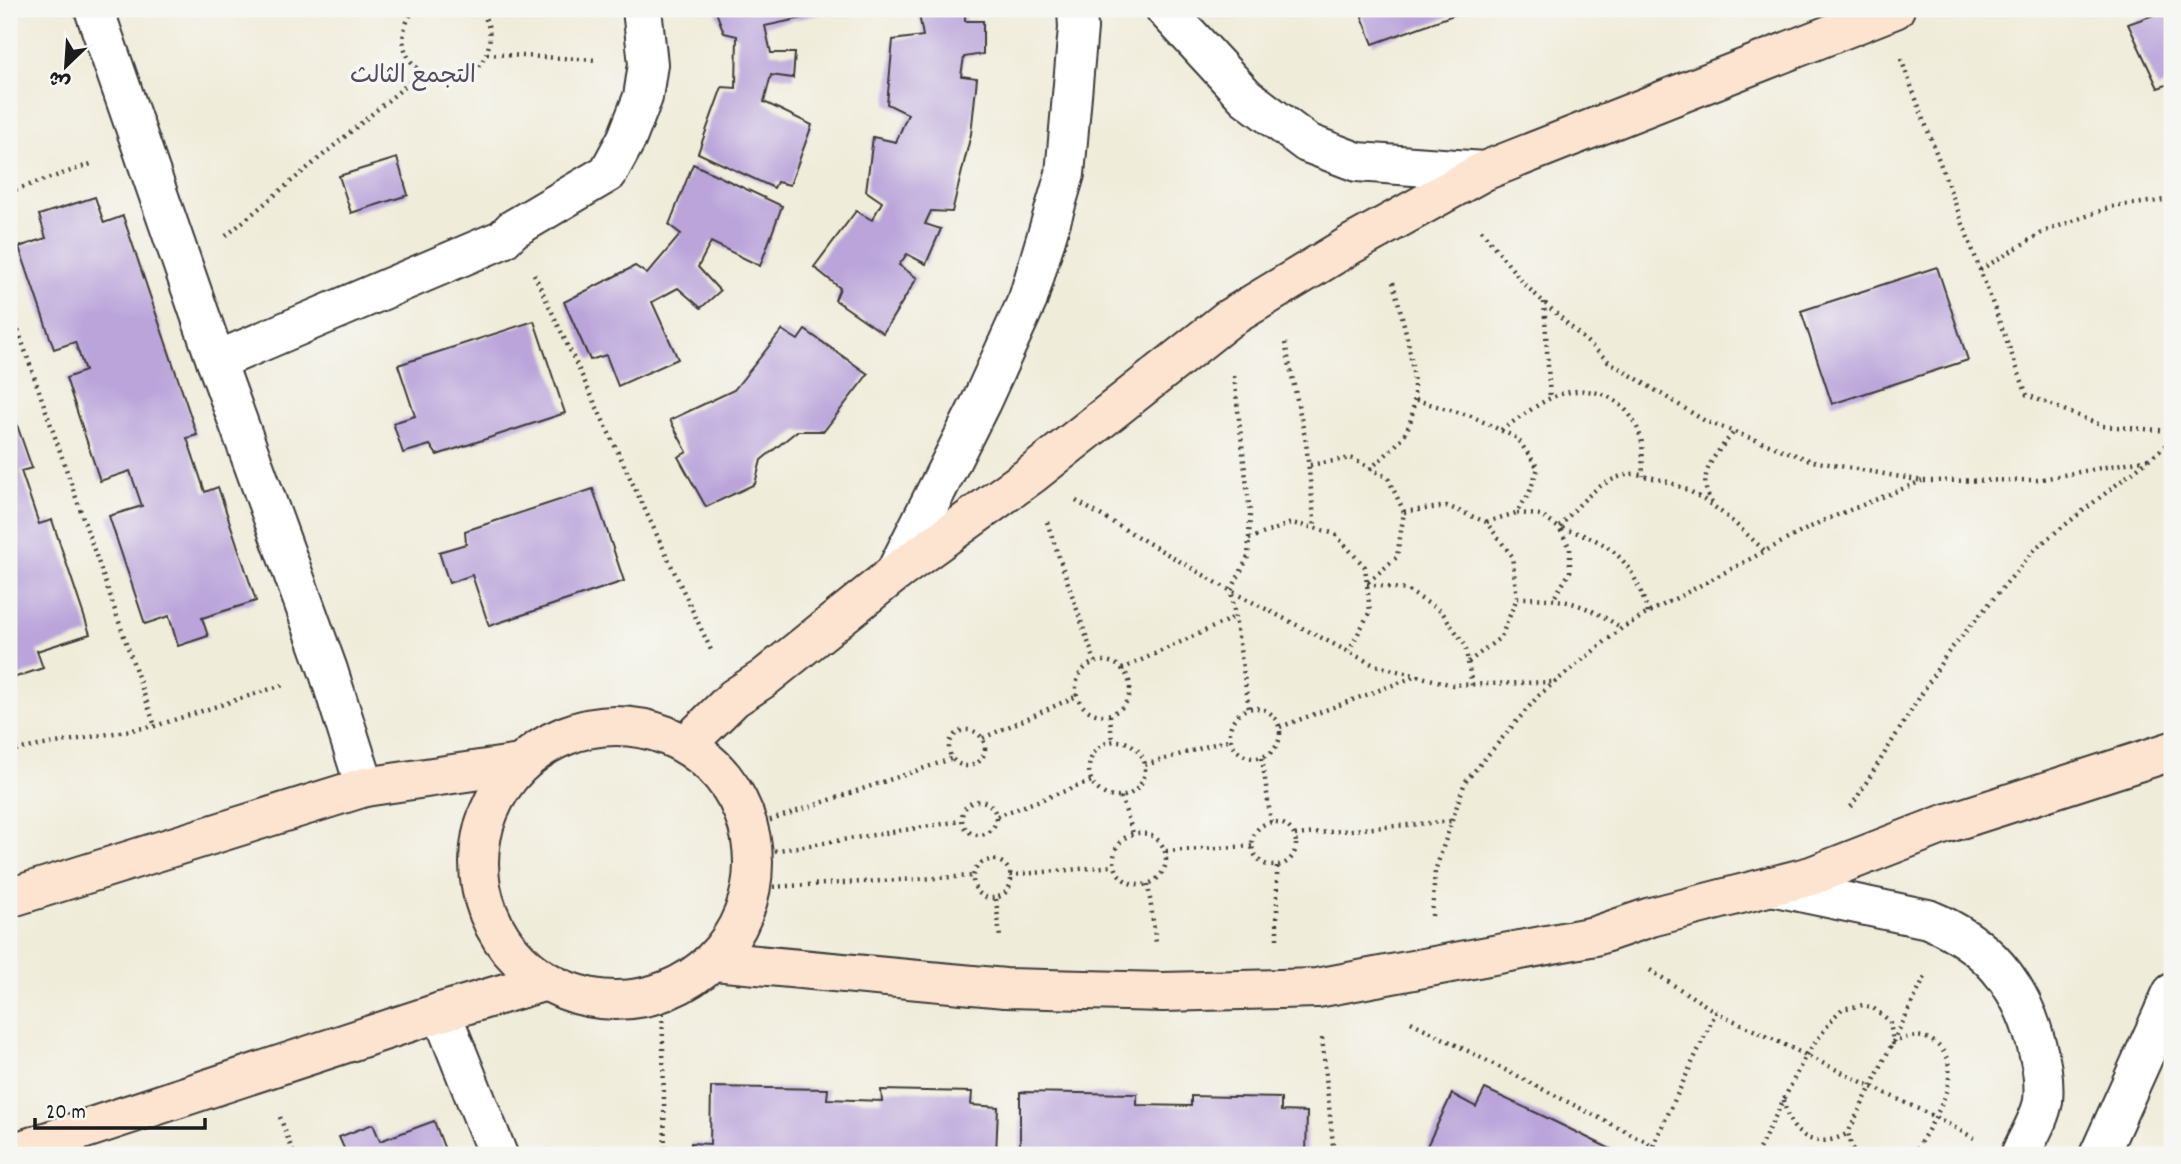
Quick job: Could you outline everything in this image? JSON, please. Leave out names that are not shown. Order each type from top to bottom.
[{"type":"street","points":[[94,9],[216,361],[328,670],[365,787]]},
{"type":"street","points":[[216,361],[503,239],[513,229],[608,173],[627,138],[643,97],[648,64],[642,9]]},
{"type":"street","points":[[895,573],[981,402],[1028,299],[1065,174],[1078,28],[1077,9]]},
{"type":"street","points":[[1165,9],[1246,97],[1307,143],[1357,162],[1484,171]]},
{"type":"street","points":[[686,745],[734,698],[763,679],[895,573],[1031,475],[1228,320],[1352,244],[1484,171],[1889,11]]},
{"type":"street","points":[[617,725],[653,730],[686,745],[714,766],[735,795],[752,856],[744,915],[731,940],[714,961],[692,978],[662,992],[635,999],[606,1000],[579,995],[546,981],[517,959],[495,930],[482,897],[478,861],[483,825],[498,792],[520,764],[548,743],[581,730],[617,725]]},
{"type":"street","points":[[714,961],[1005,988],[1163,992],[1317,988],[1595,936],[1651,917],[1811,876],[1942,825],[2172,751]]},
{"type":"street","points":[[9,898],[365,787],[520,764]]},
{"type":"street","points":[[1770,886],[1928,919],[1968,940],[2009,978],[2033,1032],[2043,1070],[2042,1103],[2021,1155]]},
{"type":"street","points":[[31,1151],[441,1012],[546,981]]},
{"type":"street","points":[[2099,1155],[2172,993]]},
{"type":"street","points":[[441,1012],[498,1155]]},
{"type":"path","points":[[414,9],[406,21],[402,40],[408,58],[421,73],[439,80],[459,79],[476,69],[487,54],[491,34],[485,15],[479,9]]},
{"type":"path","points":[[1889,11],[2027,395],[2103,426],[2172,431]]},
{"type":"path","points":[[487,54],[648,64]]},
{"type":"path","points":[[185,271],[421,73]]},
{"type":"path","points":[[9,192],[142,147]]},
{"type":"path","points":[[1450,190],[1524,285],[1608,361],[1705,421],[1812,461],[1923,481],[2037,480],[2148,459]]},
{"type":"path","points":[[1980,270],[2043,233],[2111,208],[2172,199]]},
{"type":"path","points":[[513,229],[734,698]]},
{"type":"path","points":[[1370,469],[1404,436],[1416,400],[1411,357],[1380,229]]},
{"type":"path","points":[[1274,292],[1310,465],[1315,528]]},
{"type":"path","points":[[1544,302],[1550,398]]},
{"type":"path","points":[[9,304],[155,726]]},
{"type":"path","points":[[1228,320],[1250,513],[1248,557],[1231,591],[1249,708]]},
{"type":"path","points":[[1501,430],[1550,398],[1581,391],[1611,396],[1630,416],[1642,442],[1643,476]]},
{"type":"path","points":[[1416,400],[1471,416],[1517,438],[1538,468],[1529,494],[1516,513]]},
{"type":"path","points":[[1734,432],[1709,463],[1705,474],[1707,495],[1713,504],[1765,551]]},
{"type":"path","points":[[1851,808],[1946,655],[2028,557],[2037,547],[2172,441]]},
{"type":"path","points":[[1310,465],[1351,458],[1388,478],[1404,512],[1397,556],[1366,584]]},
{"type":"path","points":[[1559,528],[1580,503],[1604,483],[1633,473],[1669,481],[1713,504]]},
{"type":"path","points":[[1031,475],[1231,591],[1374,665],[1453,685],[1556,682]]},
{"type":"path","points":[[1031,475],[1095,662]]},
{"type":"path","points":[[1428,967],[1435,871],[1465,782],[1539,695],[1622,628],[1648,613],[1820,522],[1923,481]]},
{"type":"path","points":[[1404,512],[1447,506],[1486,522],[1512,556],[1517,598],[1501,637],[1466,663]]},
{"type":"path","points":[[1486,522],[1516,513],[1540,514],[1559,528],[1585,534],[1609,547],[1628,565],[1641,588],[1648,613]]},
{"type":"path","points":[[1250,538],[1291,523],[1315,528],[1335,534],[1365,568],[1370,611],[1349,651]]},
{"type":"path","points":[[1554,598],[1570,572],[1570,548],[1559,528]]},
{"type":"path","points":[[1366,584],[1407,590],[1442,612],[1465,645],[1466,663],[1472,685]]},
{"type":"path","points":[[1517,598],[1554,598],[1591,608],[1622,628]]},
{"type":"path","points":[[1122,668],[1236,617]]},
{"type":"path","points":[[1095,662],[1110,662],[1122,668],[1130,681],[1130,695],[1123,707],[1110,715],[1096,715],[1084,708],[1077,696],[1076,681],[1084,669],[1095,662]]},
{"type":"path","points":[[9,751],[155,726],[328,670]]},
{"type":"path","points":[[1280,727],[1417,676]]},
{"type":"path","points":[[982,738],[1077,696]]},
{"type":"path","points":[[1249,708],[1262,708],[1273,715],[1280,727],[1280,739],[1273,750],[1262,758],[1248,757],[1237,751],[1231,739],[1230,726],[1237,715],[1249,708]]},
{"type":"path","points":[[1110,715],[1112,742]]},
{"type":"path","points":[[962,730],[973,731],[982,738],[986,749],[982,761],[972,766],[960,766],[951,759],[948,748],[953,737],[962,730]]},
{"type":"path","points":[[1145,765],[1231,739]]},
{"type":"path","points":[[1112,742],[1126,743],[1138,752],[1145,765],[1143,780],[1134,791],[1121,797],[1106,796],[1095,787],[1088,774],[1090,759],[1099,748],[1112,742]]},
{"type":"path","points":[[1262,758],[1271,822]]},
{"type":"path","points":[[752,856],[951,759]]},
{"type":"path","points":[[997,816],[1091,781]]},
{"type":"path","points":[[1121,797],[1133,833]]},
{"type":"path","points":[[981,801],[992,806],[997,816],[995,826],[986,834],[976,835],[965,831],[961,821],[963,810],[971,802],[981,801]]},
{"type":"path","points":[[752,856],[961,821]]},
{"type":"path","points":[[1295,835],[1452,821]]},
{"type":"path","points":[[1271,822],[1286,824],[1295,835],[1297,849],[1289,861],[1277,867],[1262,864],[1253,854],[1251,840],[1259,828],[1271,822]]},
{"type":"path","points":[[1147,832],[1158,840],[1166,851],[1167,865],[1159,877],[1148,884],[1133,885],[1121,878],[1114,866],[1114,852],[1121,840],[1133,833],[1147,832]]},
{"type":"path","points":[[1166,851],[1253,846]]},
{"type":"path","points":[[752,856],[973,876]]},
{"type":"path","points":[[989,860],[1001,862],[1010,870],[1012,882],[1007,893],[996,899],[984,897],[975,889],[973,876],[978,865],[989,860]]},
{"type":"path","points":[[1010,875],[1114,866]]},
{"type":"path","points":[[1277,867],[1278,990]]},
{"type":"path","points":[[1148,884],[1163,992]]},
{"type":"path","points":[[1784,1098],[1790,1124],[1811,1140],[1837,1140],[1848,1133],[1948,928]]},
{"type":"path","points":[[1595,936],[1716,1012],[1935,1117],[1982,1143]]},
{"type":"path","points":[[1317,988],[1334,1155]]},
{"type":"path","points":[[662,992],[666,1155]]},
{"type":"path","points":[[1756,1155],[1806,1055],[1842,1009],[1863,1005],[1873,1007],[1889,1021],[1893,1043]]},
{"type":"path","points":[[1653,1146],[1716,1012]]},
{"type":"path","points":[[1411,1022],[1672,1155]]},
{"type":"path","points":[[1893,1043],[1914,1036],[1934,1042],[1942,1050],[1950,1074],[1948,1090],[1913,1155]]},
{"type":"path","points":[[1848,1133],[1852,1147],[1858,1155]]},
{"type":"building","points":[[715,9],[820,9],[821,14],[765,26],[771,53],[795,53],[793,78],[771,75],[764,102],[812,125],[790,185],[777,182],[774,188],[698,153],[722,87],[736,88],[737,36],[724,33]]},
{"type":"building","points":[[918,9],[965,9],[965,21],[983,21],[983,54],[964,57],[961,76],[977,78],[971,134],[952,212],[931,211],[925,224],[941,229],[926,264],[907,254],[899,265],[917,278],[883,333],[835,300],[840,288],[814,267],[856,211],[872,220],[882,202],[866,191],[873,137],[896,142],[908,114],[887,104],[893,40],[923,36]]},
{"type":"building","points":[[1359,9],[1470,9],[1373,44]]},
{"type":"building","points":[[2170,9],[2172,83],[2158,88],[2128,24]]},
{"type":"building","points":[[397,158],[408,195],[351,213],[339,176]]},
{"type":"building","points":[[693,164],[782,206],[760,266],[711,242],[698,267],[720,291],[701,308],[678,288],[652,302],[678,359],[618,386],[606,355],[590,360],[564,302],[635,266],[647,274],[681,234],[669,225]]},
{"type":"building","points":[[95,197],[104,223],[123,216],[197,435],[187,438],[205,492],[218,487],[256,601],[202,618],[208,636],[178,646],[169,616],[145,624],[109,516],[142,506],[130,471],[100,481],[66,378],[85,371],[75,342],[54,349],[19,247],[46,238],[39,215]]},
{"type":"building","points":[[1937,267],[1968,360],[1832,404],[1801,311]]},
{"type":"building","points":[[534,321],[565,413],[437,455],[430,445],[403,453],[393,423],[415,416],[398,365]]},
{"type":"building","points":[[782,330],[798,340],[805,330],[868,374],[824,431],[797,431],[761,460],[755,484],[706,507],[678,457],[687,452],[670,420],[734,390]]},
{"type":"building","points":[[9,402],[32,468],[21,471],[39,524],[52,520],[90,634],[37,651],[43,668],[13,678],[9,666]]},
{"type":"building","points":[[593,489],[624,581],[489,626],[472,575],[449,583],[439,552],[466,544],[465,531]]},
{"type":"building","points":[[711,1087],[828,1089],[827,1099],[882,1101],[881,1090],[972,1092],[971,1105],[998,1107],[996,1155],[691,1155],[691,1143],[710,1144]]},
{"type":"building","points":[[1485,1089],[1623,1155],[1441,1155],[1426,1148],[1452,1094],[1476,1107]]},
{"type":"building","points":[[1020,1092],[1137,1094],[1137,1105],[1191,1106],[1191,1096],[1281,1098],[1281,1111],[1307,1112],[1306,1155],[1000,1155],[1000,1149],[1020,1149]]},
{"type":"building","points":[[434,1121],[447,1155],[347,1155],[339,1137],[373,1124],[380,1141]]},
{"type":"district","name":"التجمع الثالث","points":[[413,74]]}]
